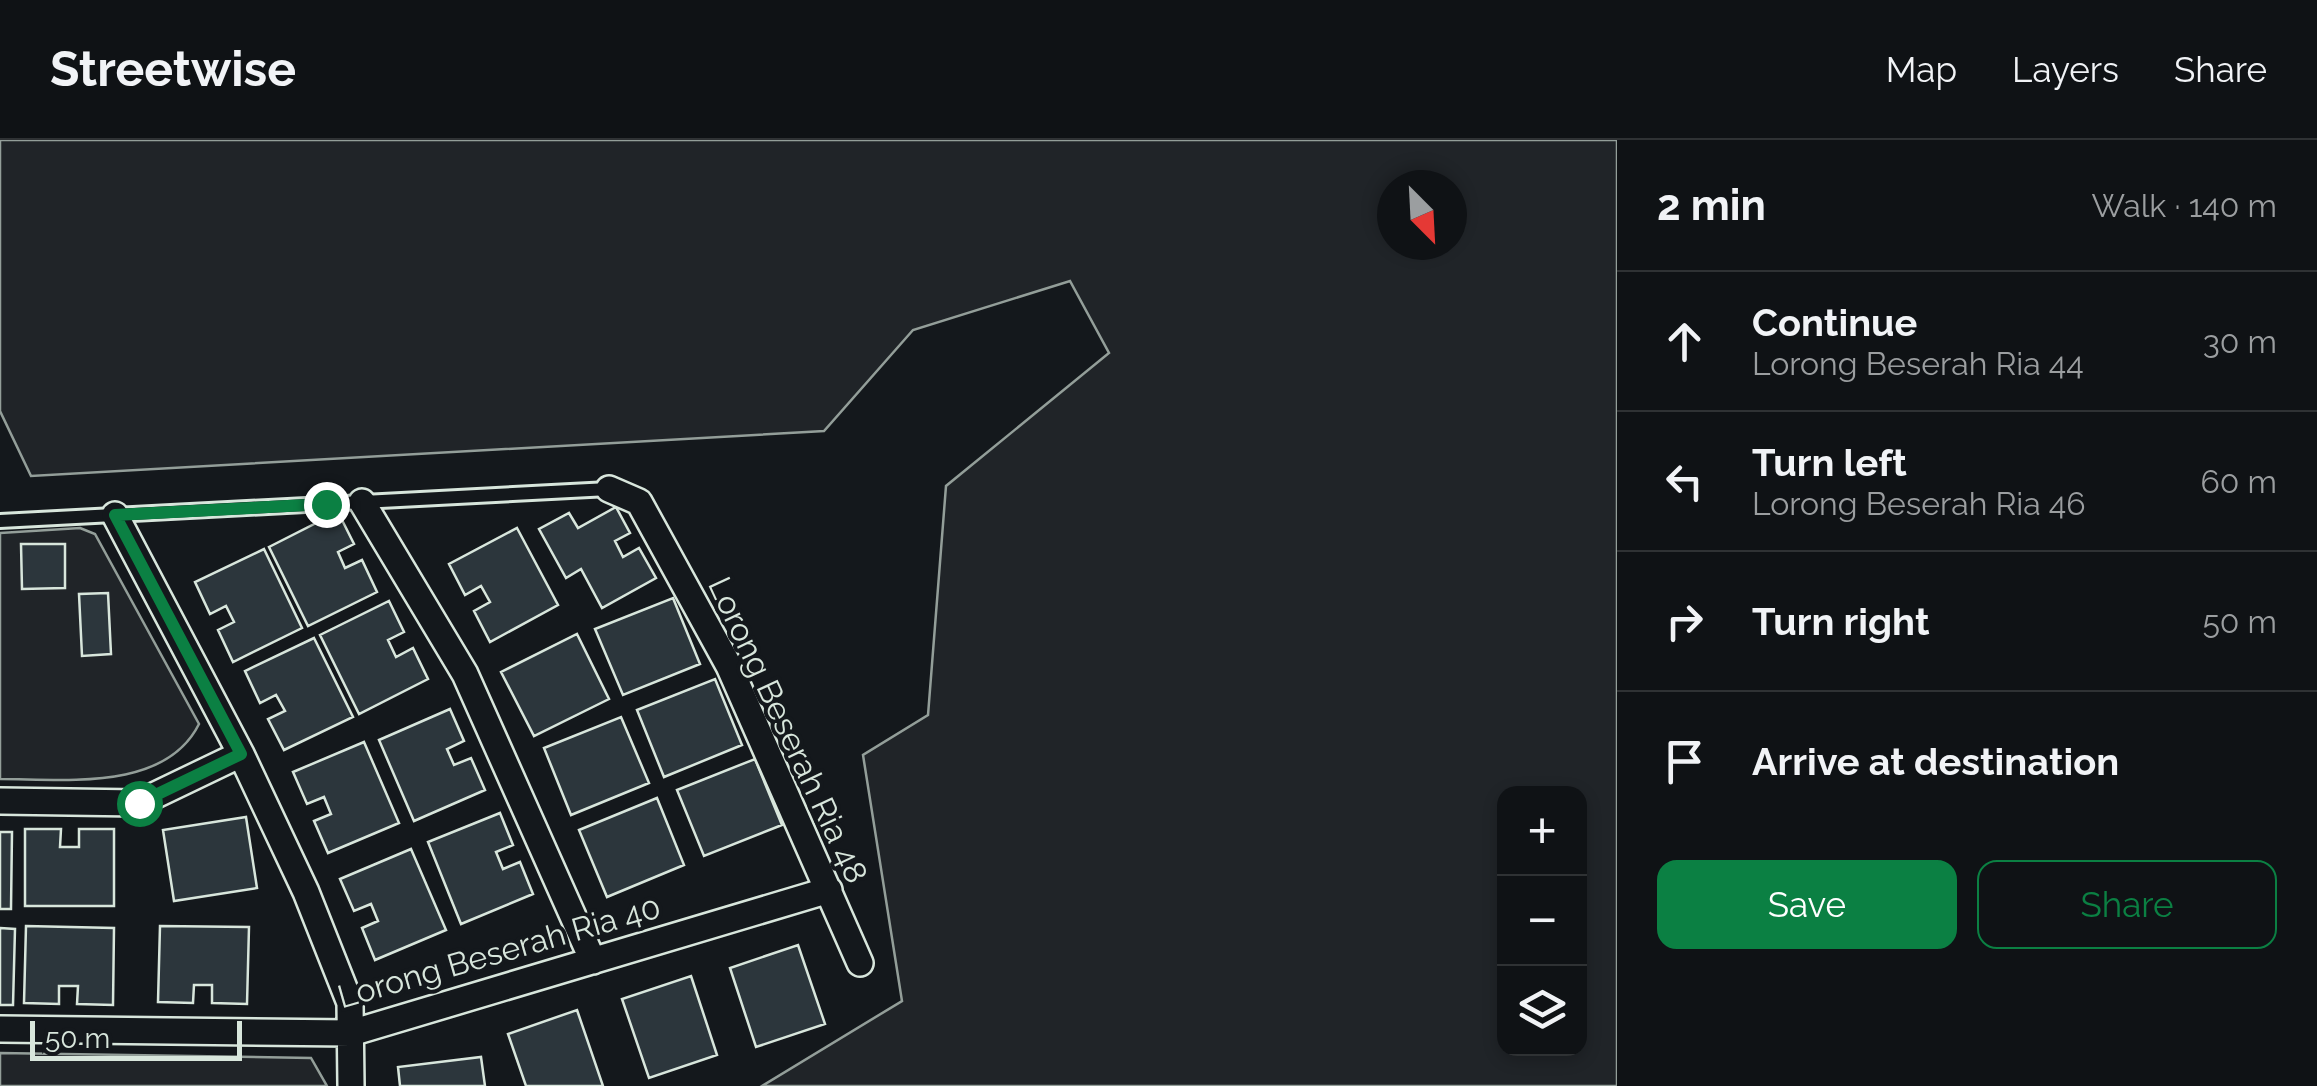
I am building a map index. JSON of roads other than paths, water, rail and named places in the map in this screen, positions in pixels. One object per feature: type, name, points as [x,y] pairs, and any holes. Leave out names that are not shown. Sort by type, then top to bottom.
[{"type":"street","name":"Lorong Beserah Ria 48","points":[[610,489],[638,502],[729,666],[860,963]]},
{"type":"street","points":[[362,502],[465,674],[594,961]]},
{"type":"street","points":[[115,515],[241,754],[306,892],[350,1003],[351,1086]]},
{"type":"street","points":[[0,801],[139,803],[241,754]]},
{"type":"street","name":"Lorong Beserah Ria 40","points":[[0,1029],[351,1033],[829,890]]},
{"type":"lane","points":[[0,520],[610,489]]}]
